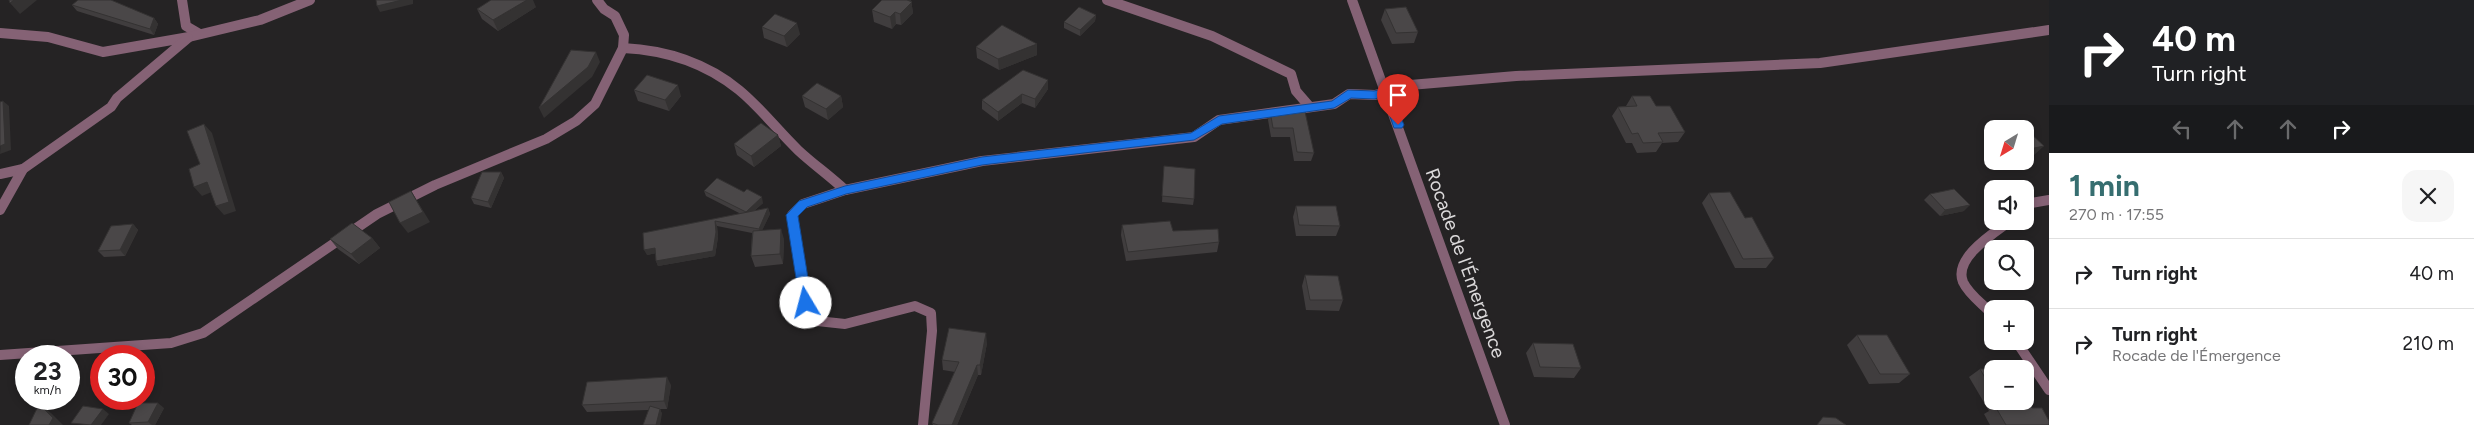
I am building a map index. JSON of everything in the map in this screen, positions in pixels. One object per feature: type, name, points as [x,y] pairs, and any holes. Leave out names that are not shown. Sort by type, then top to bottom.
[{"type":"street","points":[[182,0],[186,26],[198,34]]},
{"type":"street","points":[[0,33],[48,37],[103,52],[189,37],[260,20],[310,0]]},
{"type":"street","points":[[0,355],[171,343],[204,332],[228,318],[289,272],[377,214],[435,185],[546,139],[576,120],[595,104],[622,48],[624,35],[615,16],[604,9],[597,0]]},
{"type":"street","points":[[1106,0],[1212,36],[1291,74],[1296,92],[1309,106]]},
{"type":"street","name":"Rocade de l'Émergence","points":[[1352,0],[1505,425]]},
{"type":"street","points":[[923,425],[932,331],[931,313],[914,306],[845,324],[808,320],[792,215],[803,204],[845,190],[982,161],[1194,136],[1219,120],[1334,104],[1348,94],[1375,95],[1410,84],[1516,76],[1820,63],[2049,30]]},
{"type":"street","points":[[0,174],[23,169],[112,107],[118,98],[189,37]]},
{"type":"street","points":[[622,48],[640,48],[670,54],[716,74],[740,91],[801,153],[845,190]]},
{"type":"street","points":[[0,210],[23,169]]},
{"type":"street","points":[[2034,202],[2049,200]]},
{"type":"street","points":[[1984,305],[1962,282],[1960,268],[1966,258],[1999,230]]},
{"type":"street","points":[[2022,350],[2049,390]]},
{"type":"building","points":[[78,0],[111,0],[154,18],[150,29],[72,5]]},
{"type":"building","points":[[376,0],[402,0],[377,6]]},
{"type":"building","points":[[491,0],[527,0],[493,20],[477,9]]},
{"type":"building","points":[[882,0],[907,0],[912,2],[900,14],[895,12],[890,17],[872,10]]},
{"type":"building","points":[[1079,7],[1096,15],[1080,30],[1064,22]]},
{"type":"building","points":[[1406,7],[1418,32],[1396,33],[1385,9]]},
{"type":"building","points":[[775,14],[797,23],[784,36],[762,27]]},
{"type":"building","points":[[1002,25],[1037,44],[998,59],[976,47]]},
{"type":"building","points":[[571,50],[596,52],[588,67],[539,108]]},
{"type":"building","points":[[1023,70],[1048,80],[1035,99],[1022,94],[998,112],[982,100]]},
{"type":"building","points":[[647,75],[678,85],[665,100],[634,90]]},
{"type":"building","points":[[817,83],[841,96],[826,109],[802,96]]},
{"type":"building","points":[[1632,96],[1650,96],[1656,106],[1670,106],[1685,132],[1658,133],[1663,142],[1643,143],[1638,133],[1632,134],[1618,107],[1637,106]]},
{"type":"building","points":[[3,101],[5,144],[0,146],[0,102]]},
{"type":"building","points":[[1304,107],[1314,153],[1297,152],[1293,128],[1273,128],[1270,111],[1290,111],[1290,109]]},
{"type":"building","points":[[761,123],[778,135],[751,156],[734,144]]},
{"type":"building","points":[[204,124],[229,202],[216,206],[207,182],[194,187],[189,169],[200,164],[187,131]]},
{"type":"building","points":[[2034,137],[2044,146],[2034,148]]},
{"type":"building","points":[[1164,166],[1195,169],[1194,199],[1162,196]]},
{"type":"building","points":[[482,172],[501,172],[488,202],[471,198]]},
{"type":"building","points":[[717,178],[744,192],[747,189],[762,197],[746,212],[704,191]]},
{"type":"building","points":[[1954,189],[1970,205],[1945,210],[1930,194]]},
{"type":"building","points":[[411,191],[423,212],[400,223],[389,202]]},
{"type":"building","points":[[1730,192],[1745,218],[1752,217],[1774,258],[1743,259],[1709,193]]},
{"type":"building","points":[[1296,206],[1336,206],[1340,226],[1299,225]]},
{"type":"building","points":[[768,208],[759,229],[715,221],[716,232],[713,251],[656,261],[655,248],[644,250],[643,233]]},
{"type":"building","points":[[1170,221],[1173,231],[1218,229],[1219,242],[1128,252],[1122,225]]},
{"type":"building","points":[[352,223],[372,238],[351,254],[330,239]]},
{"type":"building","points":[[133,224],[120,250],[98,251],[111,226]]},
{"type":"building","points":[[781,229],[780,254],[751,256],[753,231]]},
{"type":"building","points":[[1305,275],[1338,276],[1343,300],[1310,300]]},
{"type":"building","points":[[949,328],[986,333],[980,365],[977,365],[952,425],[938,425],[932,423],[959,362],[942,360]]},
{"type":"building","points":[[1857,335],[1887,335],[1910,374],[1880,374]]},
{"type":"building","points":[[1533,343],[1573,344],[1581,368],[1540,367]]},
{"type":"building","points":[[667,377],[664,401],[582,405],[587,382]]},
{"type":"building","points":[[83,406],[90,407],[90,410],[102,410],[91,425],[71,423]]},
{"type":"building","points":[[650,406],[660,409],[656,425],[643,425]]},
{"type":"building","points":[[2034,408],[2042,408],[2049,421],[2049,425],[2006,425],[1997,410],[2034,410]]},
{"type":"building","points":[[36,410],[45,410],[53,418],[49,425],[29,425]]},
{"type":"building","points":[[135,410],[154,410],[148,422],[129,423]]},
{"type":"building","points":[[1823,417],[1836,418],[1846,425],[1817,425]]},
{"type":"route","points":[[806,303],[792,215],[803,204],[845,190],[982,161],[1194,136],[1219,120],[1334,104],[1348,94],[1375,95],[1386,91],[1398,125]]}]
